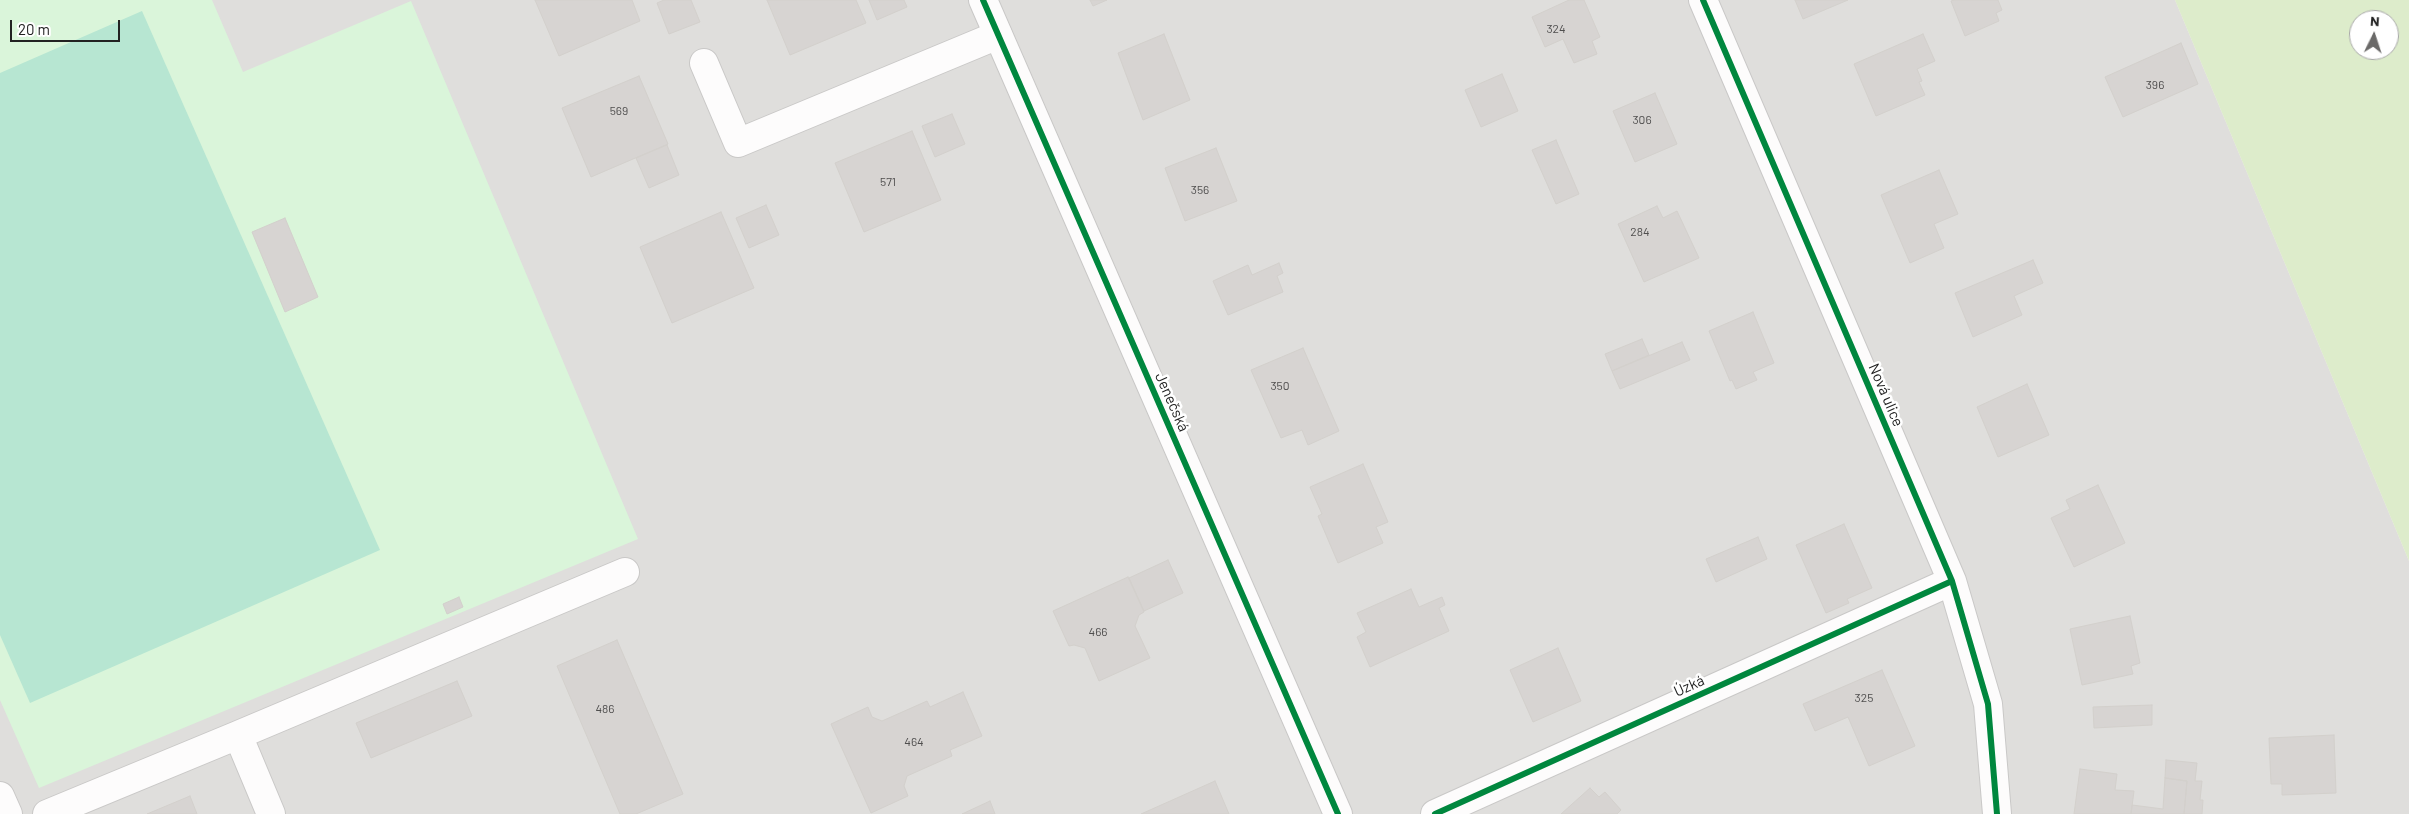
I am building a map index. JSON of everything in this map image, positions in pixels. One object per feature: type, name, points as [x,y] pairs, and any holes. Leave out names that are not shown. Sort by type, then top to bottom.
[{"type":"street","name":"Jenečská","points":[[983,0],[1338,814]]},
{"type":"street","name":"Nová ulice","points":[[1703,0],[1952,581],[1988,704],[1997,814]]},
{"type":"street","points":[[704,62],[738,142],[998,35]]},
{"type":"street","points":[[47,814],[625,572]]},
{"type":"street","name":"Úzká","points":[[1435,814],[1952,581]]},
{"type":"street","points":[[238,735],[271,814]]},
{"type":"street","points":[[0,796],[8,814]]},
{"type":"shaded area","points":[[0,0],[2175,0],[2409,561],[2409,814],[0,814]]},
{"type":"green space","points":[[0,0],[212,0],[243,72],[411,1],[638,539],[39,788],[0,700]]},
{"type":"green space","points":[[2175,0],[2409,0],[2409,561]]},
{"type":"green space","points":[[142,11],[380,550],[30,703],[0,635],[0,73]]},
{"type":"building","points":[[535,0],[632,0],[640,21],[559,56]]},
{"type":"building","points":[[664,0],[691,0],[700,22],[669,34],[657,3]]},
{"type":"building","points":[[767,0],[856,0],[866,23],[790,55]]},
{"type":"building","points":[[869,0],[904,0],[907,7],[877,20]]},
{"type":"building","points":[[1090,0],[1107,0],[1093,6]]},
{"type":"building","points":[[1569,0],[1584,0],[1600,37],[1592,41],[1597,54],[1574,63],[1563,39],[1545,47],[1532,17]]},
{"type":"building","points":[[1795,0],[1848,0],[1803,19]]},
{"type":"building","points":[[1998,0],[2002,10],[1996,13],[1999,21],[1965,36],[1951,1]]},
{"type":"building","points":[[1164,34],[1190,100],[1143,120],[1118,53]]},
{"type":"building","points":[[1923,34],[1935,61],[1917,69],[1922,81],[1919,82],[1925,95],[1876,116],[1854,64]]},
{"type":"building","points":[[2181,43],[2198,84],[2123,117],[2105,77]]},
{"type":"building","points":[[1502,74],[1518,111],[1481,127],[1465,90]]},
{"type":"building","points":[[639,76],[668,144],[591,177],[562,108]]},
{"type":"building","points":[[1655,93],[1677,144],[1635,162],[1613,111]]},
{"type":"building","points":[[952,114],[965,144],[935,157],[922,126]]},
{"type":"building","points":[[912,131],[941,200],[864,232],[835,163]]},
{"type":"building","points":[[1556,140],[1579,194],[1556,204],[1532,150]]},
{"type":"building","points":[[667,145],[679,175],[649,188],[636,158]]},
{"type":"building","points":[[1216,148],[1237,201],[1185,221],[1165,168]]},
{"type":"building","points":[[1939,170],[1958,214],[1934,224],[1944,248],[1910,263],[1881,195]]},
{"type":"building","points":[[766,205],[779,235],[749,248],[736,218]]},
{"type":"building","points":[[1657,206],[1663,218],[1677,211],[1699,258],[1644,282],[1618,224]]},
{"type":"building","points":[[721,212],[754,288],[672,323],[640,247]]},
{"type":"building","points":[[285,218],[318,297],[285,312],[252,232]]},
{"type":"building","points":[[2033,260],[2043,283],[2014,296],[2022,315],[1973,337],[1955,293]]},
{"type":"building","points":[[1279,263],[1283,273],[1277,276],[1283,292],[1228,315],[1213,281],[1248,265],[1252,275]]},
{"type":"building","points":[[1753,312],[1774,363],[1753,372],[1757,380],[1736,389],[1732,380],[1730,381],[1709,331]]},
{"type":"building","points":[[1642,339],[1649,355],[1612,371],[1605,354]]},
{"type":"building","points":[[1682,342],[1690,360],[1620,389],[1612,371]]},
{"type":"building","points":[[1303,348],[1339,431],[1308,445],[1302,430],[1281,438],[1251,370]]},
{"type":"building","points":[[2027,384],[2049,435],[1998,457],[1977,407]]},
{"type":"building","points":[[1363,464],[1388,522],[1376,527],[1383,543],[1338,563],[1318,516],[1322,514],[1310,487]]},
{"type":"building","points":[[2098,485],[2125,543],[2074,567],[2051,518],[2070,509],[2066,500]]},
{"type":"building","points":[[1844,524],[1872,588],[1847,599],[1849,603],[1826,613],[1796,545]]},
{"type":"building","points":[[1758,537],[1767,559],[1716,582],[1706,559]]},
{"type":"building","points":[[1168,560],[1183,593],[1144,611],[1129,578]]},
{"type":"building","points":[[1128,577],[1144,612],[1139,615],[1135,626],[1150,658],[1099,681],[1085,648],[1074,645],[1069,646],[1053,611]]},
{"type":"building","points":[[1411,589],[1419,607],[1442,597],[1445,605],[1439,608],[1449,631],[1370,667],[1357,637],[1366,632],[1357,613]]},
{"type":"building","points":[[459,597],[463,607],[447,614],[443,604]]},
{"type":"building","points":[[2130,616],[2140,663],[2131,666],[2133,674],[2082,685],[2070,629]]},
{"type":"building","points":[[617,640],[683,794],[636,814],[620,814],[557,666]]},
{"type":"building","points":[[1558,648],[1581,701],[1533,722],[1510,670]]},
{"type":"building","points":[[1882,670],[1915,746],[1869,766],[1848,717],[1815,731],[1803,704]]},
{"type":"building","points":[[457,681],[472,716],[371,758],[356,723]]},
{"type":"building","points":[[963,692],[982,736],[950,750],[952,756],[907,776],[904,786],[908,796],[871,813],[831,724],[868,707],[872,717],[882,721],[927,701],[930,707]]},
{"type":"building","points":[[2152,705],[2152,725],[2094,728],[2093,707]]},
{"type":"building","points":[[2334,735],[2336,793],[2282,795],[2282,784],[2271,784],[2269,738]]},
{"type":"building","points":[[2166,760],[2197,763],[2195,781],[2202,781],[2200,800],[2203,800],[2202,814],[2184,814],[2187,781],[2165,778]]},
{"type":"building","points":[[2080,769],[2117,774],[2115,790],[2134,791],[2131,814],[2074,814]]},
{"type":"building","points":[[2165,778],[2187,781],[2184,814],[2131,814],[2132,805],[2163,809]]},
{"type":"building","points":[[1215,781],[1229,814],[1141,814]]},
{"type":"building","points":[[1590,788],[1599,797],[1605,792],[1621,810],[1617,814],[1561,814]]},
{"type":"building","points":[[190,796],[197,814],[147,814]]},
{"type":"building","points":[[990,801],[995,814],[962,814]]},
{"type":"cycle path","points":[[983,0],[1338,814]]},
{"type":"cycle path","points":[[1703,0],[1952,581],[1988,704],[1997,814]]},
{"type":"cycle path","points":[[1435,814],[1952,581]]}]
